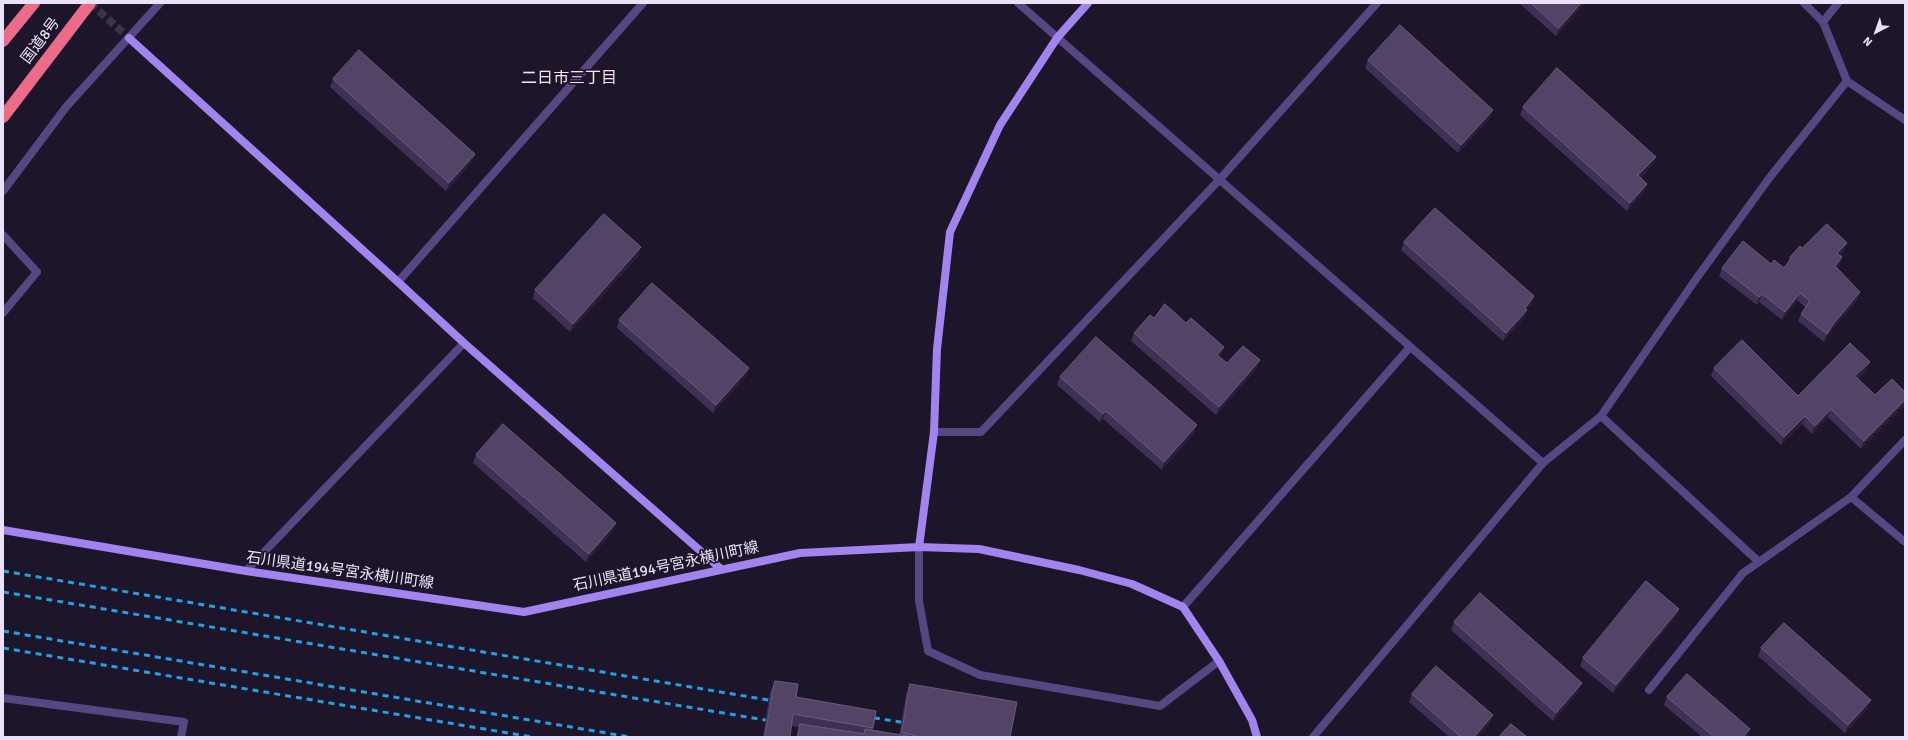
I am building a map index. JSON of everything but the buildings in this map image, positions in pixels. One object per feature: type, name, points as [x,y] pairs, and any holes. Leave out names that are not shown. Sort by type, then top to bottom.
[{"type":"highway","name":"国道8号","points":[[3,41],[34,3]]},
{"type":"highway","name":"国道8号","points":[[3,116],[90,3]]},
{"type":"street","points":[[3,191],[66,107],[160,3]]},
{"type":"street","points":[[398,282],[643,3]]},
{"type":"street","points":[[1018,3],[1056,38],[1543,464]]},
{"type":"street","points":[[1088,3],[1056,38],[1000,125],[950,232],[937,349],[934,432],[919,547],[919,602],[928,651],[980,675],[1160,706],[1219,661]]},
{"type":"street","points":[[934,432],[982,432],[1219,180],[1377,3]]},
{"type":"street","points":[[1804,3],[1823,22],[1847,81],[1905,120]]},
{"type":"street","points":[[1823,22],[1838,3]]},
{"type":"street","points":[[129,38],[464,343],[721,569]]},
{"type":"street","points":[[1313,737],[1543,464],[1601,416],[1696,279],[1765,184],[1847,81]]},
{"type":"street","points":[[3,235],[37,272],[3,313]]},
{"type":"street","points":[[246,571],[464,343]]},
{"type":"street","points":[[1257,737],[1252,720],[1219,661],[1183,607],[1410,347]]},
{"type":"street","points":[[1601,416],[1759,562]]},
{"type":"street","points":[[1649,690],[1744,573],[1851,497],[1905,440]]},
{"type":"street","points":[[1851,497],[1905,542]]},
{"type":"street","name":"石川県道194号宮永横川町線","points":[[3,530],[246,571],[524,612],[800,553],[919,547],[979,549],[1071,568],[1132,584],[1183,607]]},
{"type":"street","points":[[4,699],[184,722],[181,737]]},
{"type":"tunnel","points":[[90,3],[129,38]]},
{"type":"railway","points":[[3,571],[780,702]]},
{"type":"railway","points":[[3,592],[777,722]]},
{"type":"railway","points":[[3,631],[630,737]]},
{"type":"railway","points":[[3,648],[532,737]]},
{"type":"railway","points":[[863,716],[912,724]]},
{"type":"district","name":"二日市三丁目","points":[[569,79]]}]
